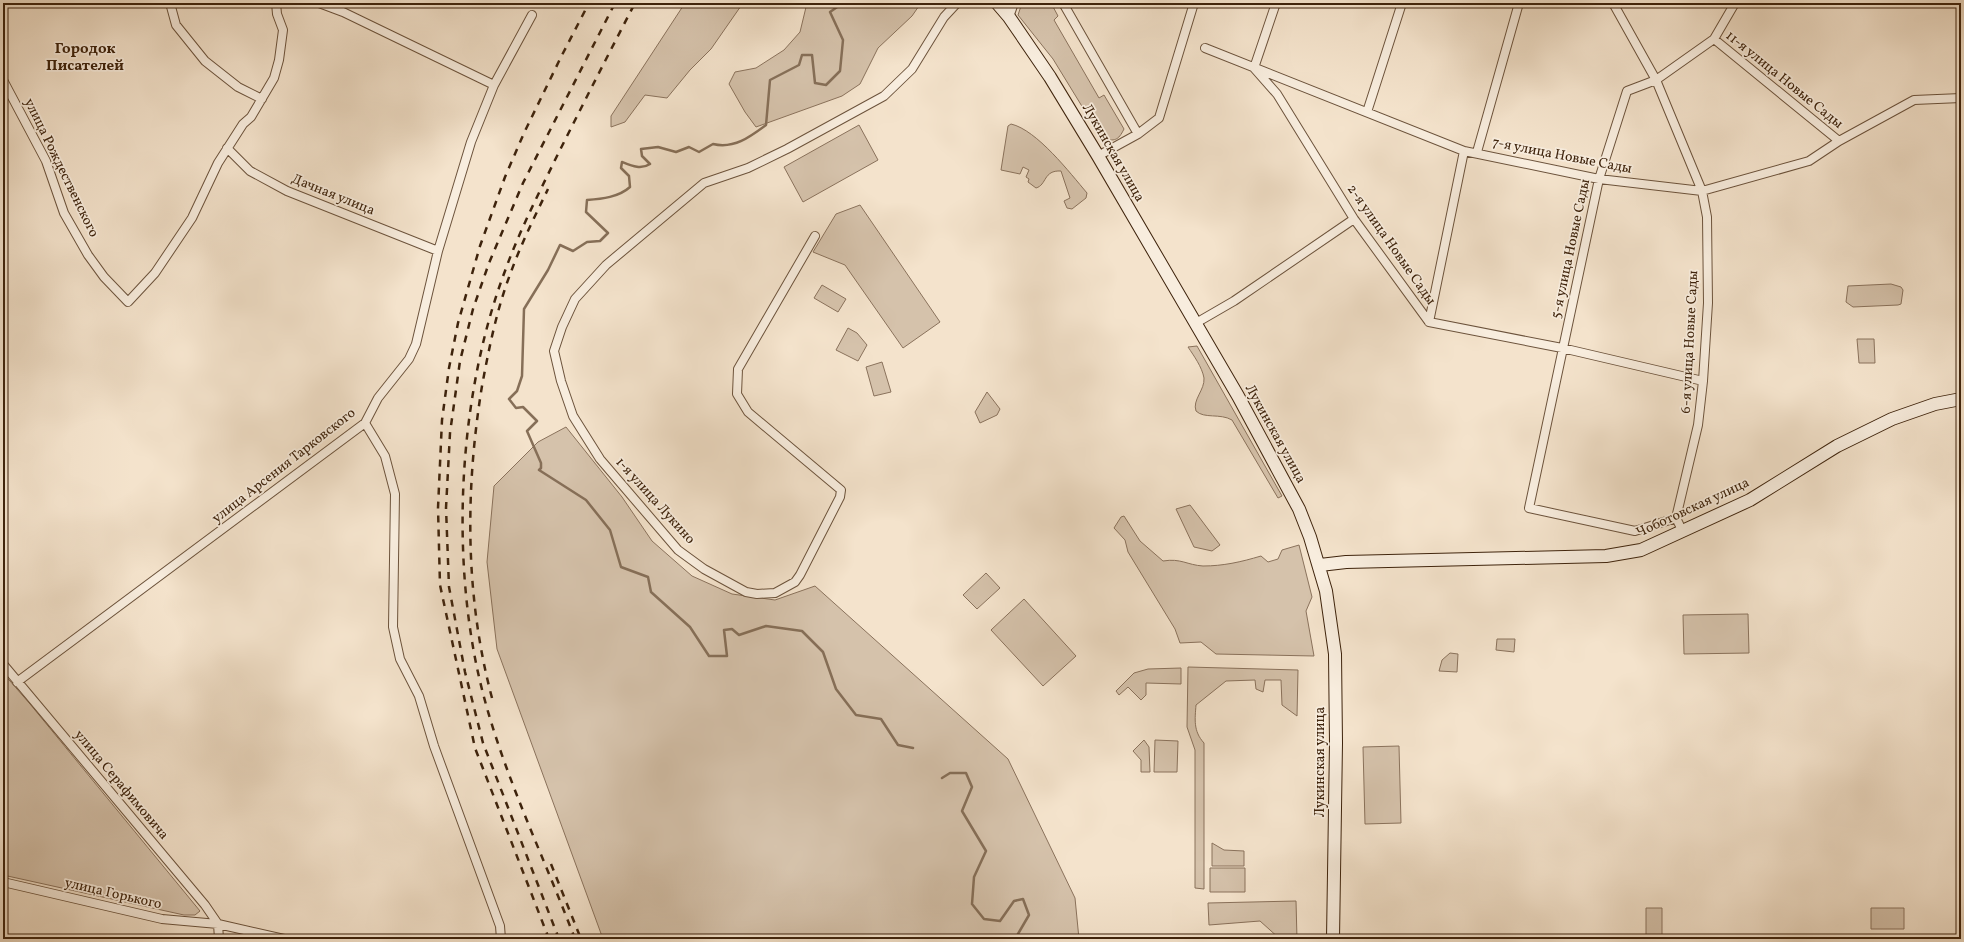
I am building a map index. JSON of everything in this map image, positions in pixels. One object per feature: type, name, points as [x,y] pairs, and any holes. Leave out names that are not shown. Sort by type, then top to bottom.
[{"type":"main road","name":"Лукинская улица","points":[[997,3],[1009,17],[1050,76],[1238,396],[1299,509],[1320,565],[1326,591],[1335,654],[1336,743],[1333,939]]},
{"type":"main road","name":"Чоботовская улица","points":[[1320,565],[1346,562],[1606,556],[1641,550],[1750,500],[1837,446],[1892,419],[1935,404],[1961,399]]},
{"type":"street","points":[[170,3],[176,25],[205,61],[238,87],[262,99]]},
{"type":"street","points":[[227,148],[243,124],[251,117],[274,78],[279,60],[283,30],[277,14],[276,3]]},
{"type":"street","points":[[318,3],[343,12],[494,85]]},
{"type":"street","name":"1-я улица Лукино","points":[[815,236],[738,368],[737,394],[748,412],[841,490],[840,497],[795,582],[775,593],[757,594],[746,592],[704,569],[678,550],[600,459],[573,416],[561,381],[554,352],[562,327],[575,299],[606,265],[704,183],[748,168],[787,150],[884,96],[912,69],[944,18],[957,3]]},
{"type":"street","points":[[1009,17],[1014,3]]},
{"type":"street","points":[[1063,3],[1138,134]]},
{"type":"street","points":[[1098,156],[1138,134],[1159,118],[1194,3]]},
{"type":"street","points":[[1254,68],[1276,3]]},
{"type":"street","points":[[1367,112],[1402,3]]},
{"type":"street","points":[[1477,152],[1519,3]]},
{"type":"street","name":"6-я улица Новые Сады","points":[[1613,3],[1656,80],[1702,191],[1707,217],[1708,303],[1703,381],[1698,425],[1676,518]]},
{"type":"street","name":"5-я улица Новые Сады","points":[[1676,518],[1635,532],[1529,508],[1599,179],[1627,90],[1656,80],[1714,39],[1735,3]]},
{"type":"street","name":"улица Арсения Тарковского","points":[[18,682],[365,423],[378,398],[409,359],[416,344],[438,251],[471,142],[494,85],[532,15]]},
{"type":"street","name":"11-я улица Новые Сады","points":[[1714,39],[1838,141]]},
{"type":"street","name":"7-я улица Новые Сады","points":[[1205,48],[1464,151],[1477,152],[1599,179],[1702,191],[1809,162],[1838,141],[1914,100],[1961,98]]},
{"type":"street","name":"2-я улица Новые Сады","points":[[1254,68],[1277,94],[1354,219],[1429,322],[1562,348],[1703,381]]},
{"type":"street","name":"улица Рождественского","points":[[3,80],[46,161],[64,213],[100,271],[128,302],[155,273],[192,218],[218,163],[227,148]]},
{"type":"street","name":"Дачная улица","points":[[227,148],[250,171],[287,191],[438,251]]},
{"type":"street","points":[[1429,322],[1464,151]]},
{"type":"street","points":[[1196,323],[1234,301],[1354,219]]},
{"type":"street","points":[[365,423],[385,456],[395,494],[393,626],[400,659],[419,696],[434,746],[500,926],[501,939]]},
{"type":"street","points":[[1676,518],[1682,532]]},
{"type":"street","name":"улица Серафимовича","points":[[3,664],[205,905],[218,924]]},
{"type":"street","name":"улица Горького","points":[[3,882],[162,919],[218,924],[284,939]]},
{"type":"street","points":[[218,924],[219,939]]},
{"type":"shaded area","points":[[685,3],[743,3],[711,49],[690,70],[667,98],[645,95],[625,122],[611,127],[611,116]]},
{"type":"shaded area","points":[[807,3],[921,3],[912,16],[878,48],[860,84],[842,96],[756,127],[745,112],[729,84],[735,72],[756,68],[784,50],[800,32]]},
{"type":"shaded area","points":[[1022,3],[1051,3],[1058,16],[1054,20],[1099,98],[1104,95],[1124,129],[1118,138],[1113,140],[1102,139],[1053,59],[1018,15]]},
{"type":"shaded area","points":[[1011,124],[1031,134],[1042,143],[1087,193],[1086,198],[1072,209],[1067,208],[1064,201],[1070,198],[1061,171],[1055,171],[1048,175],[1042,184],[1036,188],[1028,182],[1029,179],[1026,177],[1029,170],[1023,167],[1020,174],[1001,170],[1008,126]]},
{"type":"shaded area","points":[[859,125],[878,160],[803,202],[784,167]]},
{"type":"shaded area","points":[[860,205],[940,322],[903,348],[845,265],[813,252],[836,214]]},
{"type":"shaded area","points":[[1891,284],[1901,287],[1903,290],[1901,304],[1853,307],[1846,302],[1848,286]]},
{"type":"shaded area","points":[[822,285],[846,299],[838,312],[814,298]]},
{"type":"shaded area","points":[[848,328],[857,333],[867,345],[858,361],[836,350]]},
{"type":"shaded area","points":[[1857,339],[1874,339],[1875,363],[1859,363]]},
{"type":"shaded area","points":[[1197,346],[1282,496],[1278,498],[1232,420],[1222,417],[1203,415],[1196,411],[1195,407],[1203,387],[1204,378],[1200,366],[1188,347]]},
{"type":"shaded area","points":[[882,362],[891,392],[874,396],[866,367]]},
{"type":"shaded area","points":[[987,392],[1000,409],[997,415],[980,423],[975,412]]},
{"type":"shaded area","points":[[566,427],[622,497],[652,541],[692,576],[732,594],[775,600],[815,586],[1008,759],[1075,898],[1079,939],[603,939],[497,649],[487,562],[494,486],[538,442]]},
{"type":"shaded area","points":[[1190,505],[1220,545],[1212,551],[1194,547],[1176,509]]},
{"type":"shaded area","points":[[1124,516],[1140,541],[1163,561],[1175,560],[1197,565],[1210,566],[1232,563],[1261,556],[1268,562],[1278,559],[1282,550],[1299,545],[1312,597],[1306,611],[1314,656],[1216,654],[1201,642],[1180,643],[1175,629],[1128,552],[1125,540],[1114,528],[1121,517]]},
{"type":"shaded area","points":[[986,573],[1000,588],[977,609],[963,595]]},
{"type":"shaded area","points":[[1024,599],[1076,656],[1043,686],[991,630]]},
{"type":"shaded area","points":[[1748,614],[1749,653],[1684,654],[1683,615]]},
{"type":"shaded area","points":[[1497,639],[1515,639],[1514,652],[1496,650]]},
{"type":"shaded area","points":[[1450,653],[1458,654],[1457,672],[1439,671],[1442,660]]},
{"type":"shaded area","points":[[1188,667],[1298,670],[1297,716],[1282,705],[1281,680],[1265,680],[1263,692],[1256,689],[1255,680],[1226,681],[1196,705],[1196,729],[1204,743],[1204,889],[1195,888],[1195,750],[1187,727]]},
{"type":"shaded area","points":[[1181,668],[1181,684],[1146,683],[1146,695],[1141,700],[1128,687],[1119,695],[1116,691],[1134,673],[1148,669]]},
{"type":"shaded area","points":[[3,673],[200,911],[195,915],[184,915],[3,875]]},
{"type":"shaded area","points":[[1144,740],[1149,747],[1150,772],[1141,772],[1141,760],[1133,751]]},
{"type":"shaded area","points":[[1155,740],[1178,741],[1177,772],[1154,772]]},
{"type":"shaded area","points":[[1399,746],[1401,823],[1365,824],[1363,747]]},
{"type":"shaded area","points":[[1212,843],[1224,850],[1244,851],[1244,866],[1212,866]]},
{"type":"shaded area","points":[[1210,868],[1245,868],[1245,892],[1210,892]]},
{"type":"shaded area","points":[[1296,901],[1297,939],[1280,939],[1260,921],[1209,925],[1208,903]]},
{"type":"shaded area","points":[[1646,908],[1662,908],[1662,939],[1646,939]]},
{"type":"shaded area","points":[[1871,908],[1904,908],[1904,929],[1871,929]]},
{"type":"waterway","points":[[843,3],[830,12],[843,40],[840,71],[826,85],[815,83],[812,55],[802,55],[799,65],[770,80],[766,125],[754,134],[741,141],[728,145],[713,144],[699,152],[689,147],[676,152],[658,147],[641,149],[642,156],[650,164],[640,167],[622,162],[621,168],[629,176],[630,187],[616,195],[587,200],[586,212],[608,233],[600,241],[587,242],[573,251],[560,245],[548,270],[524,309],[522,376],[517,391],[509,399],[516,408],[523,407],[537,421],[527,431],[541,463],[541,468],[539,470],[586,500],[610,530],[621,567],[648,577],[651,592],[690,627],[709,656],[727,656],[724,630],[732,629],[739,635],[766,626],[802,631],[823,652],[836,689],[856,715],[881,719],[898,745],[913,748]]},
{"type":"waterway","points":[[942,778],[950,773],[966,773],[972,787],[962,811],[986,851],[974,877],[972,904],[984,919],[1000,921],[1014,901],[1023,899],[1029,915],[1015,939]]},
{"type":"railway","points":[[549,939],[475,748],[440,585],[438,508],[442,420],[449,368],[458,323],[480,246],[505,177],[524,133],[589,3]]},
{"type":"railway","points":[[559,939],[483,743],[465,672],[449,587],[446,508],[450,433],[460,361],[473,309],[489,263],[523,183],[615,3]]},
{"type":"railway","points":[[575,939],[508,771],[496,737],[477,668],[469,620],[464,570],[464,468],[478,366],[490,317],[510,256],[542,186],[635,3]]},
{"type":"railway","points":[[492,698],[483,660],[472,582],[470,543],[476,425],[482,386],[494,328],[506,286],[528,230],[548,189]]},
{"type":"railway","points":[[551,864],[581,939]]},
{"type":"district","name":"Городок Писателей","points":[[85,58]]}]
